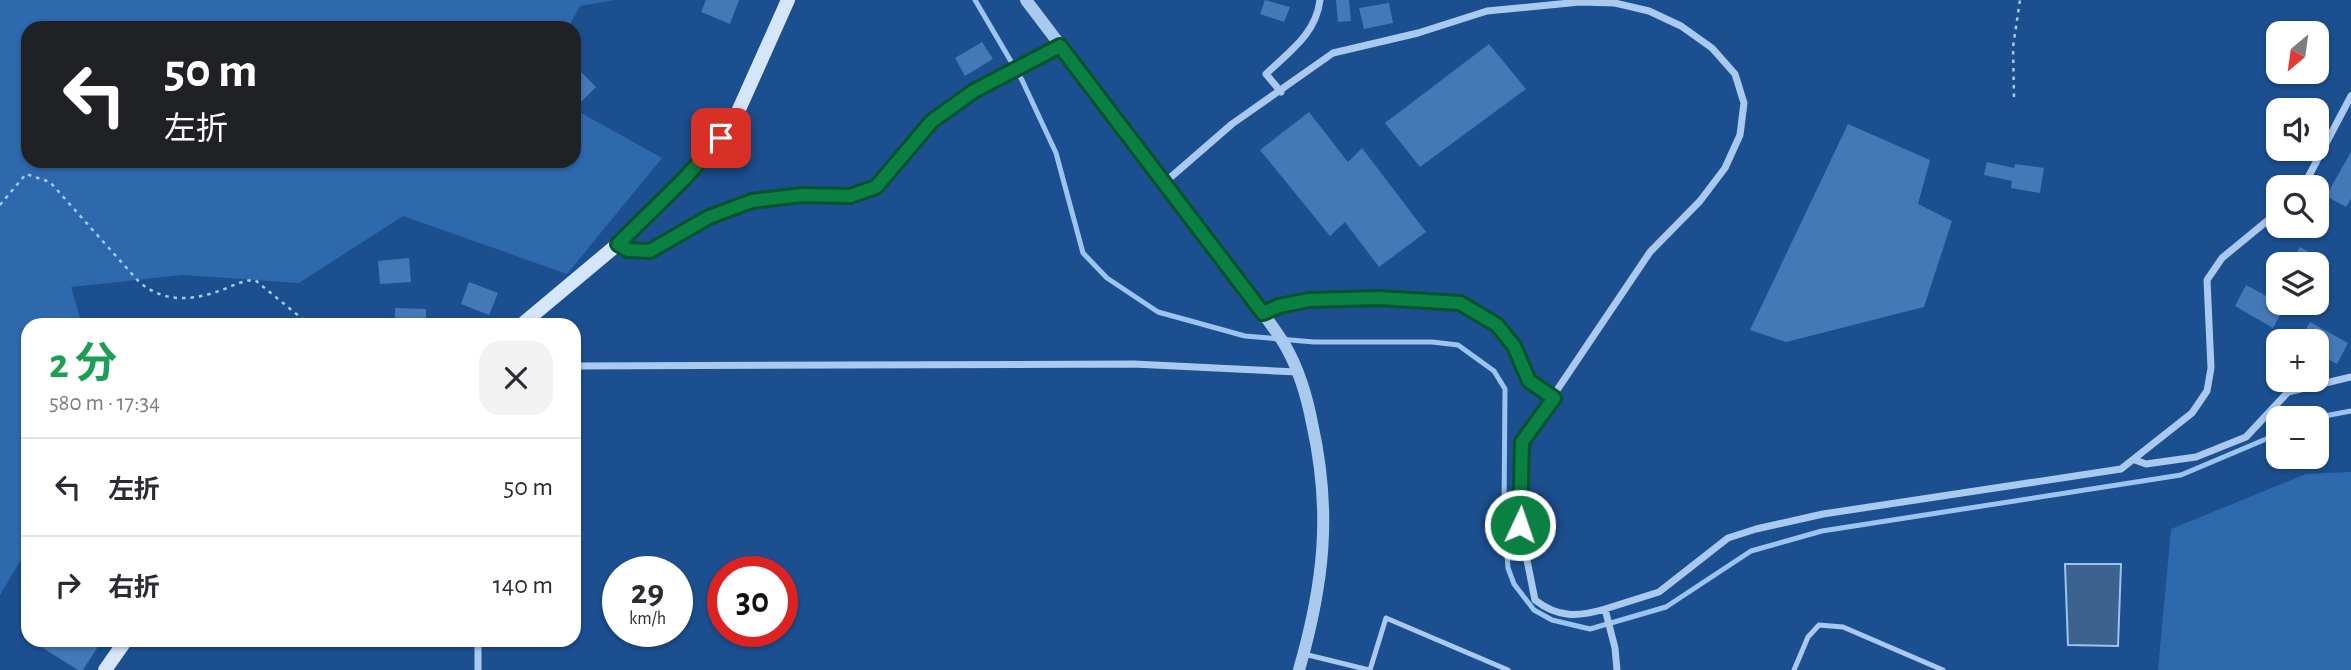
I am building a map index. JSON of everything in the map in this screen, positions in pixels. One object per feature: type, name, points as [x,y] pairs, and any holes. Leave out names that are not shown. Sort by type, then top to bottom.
[{"type":"main road","points":[[530,318],[618,244],[683,180],[732,125],[788,0]]},
{"type":"main road","points":[[105,670],[121,647]]},
{"type":"street","points":[[1026,0],[1263,313],[1287,348],[1297,372],[1306,395],[1324,488],[1321,579],[1299,670]]},
{"type":"street","points":[[1282,92],[1266,74],[1309,33],[1319,16],[1320,0]]},
{"type":"street","points":[[1163,183],[1232,124],[1282,92],[1333,53],[1418,33],[1487,10],[1580,2],[1615,3],[1638,8],[1681,26],[1712,48],[1735,74],[1744,103],[1740,135],[1725,168],[1700,201],[1650,253],[1522,442],[1520,525],[1524,558],[1535,600],[1550,611],[1566,616],[1585,615],[1659,592],[1728,538],[1756,529],[1823,514],[2121,469],[2135,460],[2150,443],[2192,413],[2207,391],[2211,369],[2207,280],[2222,258],[2266,222]]},
{"type":"street","points":[[618,244],[628,250],[650,251],[709,217],[752,201],[802,195],[850,196],[876,187],[932,121],[984,85],[1060,46]]},
{"type":"street","points":[[2309,175],[2351,96]]},
{"type":"street","points":[[1263,313],[1279,306],[1309,300],[1379,298],[1460,303],[1497,325],[1514,346],[1529,381],[1554,398]]},
{"type":"street","points":[[581,366],[1134,364],[1297,372]]},
{"type":"street","points":[[2135,460],[2146,464],[2196,457],[2246,437],[2288,392],[2351,377]]},
{"type":"street","points":[[1605,609],[1615,648],[1617,670]]},
{"type":"street","points":[[478,647],[478,670]]},
{"type":"lane","points":[[1304,654],[1370,670],[1386,618],[1508,670]]},
{"type":"lane","points":[[1794,670],[1808,637],[1819,625],[1843,627],[1943,670]]},
{"type":"path","points":[[2014,97],[2013,47],[2020,0]]},
{"type":"path","points":[[0,205],[26,174],[38,176],[50,182],[141,284],[153,293],[175,300],[213,293],[245,280],[255,280],[301,318]]},
{"type":"shaded area","points":[[0,0],[615,0],[580,6],[572,21],[21,21],[21,168],[581,168],[581,113],[662,158],[567,274],[403,216],[299,283],[183,275],[71,287],[80,318],[21,318],[21,560],[0,595]]},
{"type":"shaded area","points":[[2351,472],[2351,670],[2158,670],[2171,529],[2306,474]]},
{"type":"shaded area","points":[[2065,564],[2121,564],[2118,646],[2068,645]]},
{"type":"building","points":[[706,0],[739,0],[730,24],[701,12]]},
{"type":"building","points":[[1265,0],[1290,7],[1284,22],[1260,14]]},
{"type":"building","points":[[1336,0],[1349,0],[1351,21],[1338,22]]},
{"type":"building","points":[[1389,3],[1393,23],[1364,29],[1359,8]]},
{"type":"building","points":[[982,42],[993,59],[965,76],[955,58]]},
{"type":"building","points":[[1489,44],[1526,89],[1420,167],[1385,123]]},
{"type":"building","points":[[581,72],[596,87],[581,102]]},
{"type":"building","points":[[1309,112],[1348,162],[1362,148],[1426,232],[1379,267],[1345,222],[1330,236],[1260,150]]},
{"type":"building","points":[[1848,124],[1930,160],[1918,204],[1952,221],[1924,307],[1786,342],[1750,330]]},
{"type":"building","points":[[2351,152],[2351,199],[2346,207],[2329,198],[2329,191]]},
{"type":"building","points":[[1987,162],[2014,168],[2015,164],[2044,168],[2040,193],[2011,188],[2012,181],[1984,175]]},
{"type":"building","points":[[409,258],[411,282],[380,284],[378,261]]},
{"type":"building","points":[[469,282],[498,293],[489,315],[461,304]]},
{"type":"building","points":[[2246,285],[2266,296],[2266,315],[2280,315],[2273,328],[2235,306]]},
{"type":"building","points":[[395,308],[426,309],[426,318],[395,318]]},
{"type":"building","points":[[2310,322],[2323,329],[2306,329]]},
{"type":"building","points":[[2329,332],[2348,343],[2337,364],[2329,360]]},
{"type":"building","points":[[41,647],[98,647],[83,670],[78,670]]},
{"type":"waterway","points":[[975,0],[1022,80],[1056,153],[1083,253],[1107,278],[1158,312],[1245,336],[1314,342],[1432,342],[1458,345],[1494,371],[1505,389],[1504,512],[1508,568],[1514,584],[1534,610],[1552,620],[1590,629],[1666,607],[1751,551],[1822,531],[2181,475],[2266,439]]},
{"type":"waterway","points":[[2329,415],[2351,411]]},
{"type":"route","points":[[721,138],[618,244],[628,250],[650,251],[709,217],[752,201],[802,195],[850,196],[876,187],[932,121],[974,91],[1023,62],[1060,46],[1263,313],[1279,306],[1309,300],[1379,298],[1460,303],[1497,325],[1514,346],[1529,381],[1554,398],[1522,442],[1520,525]]}]
